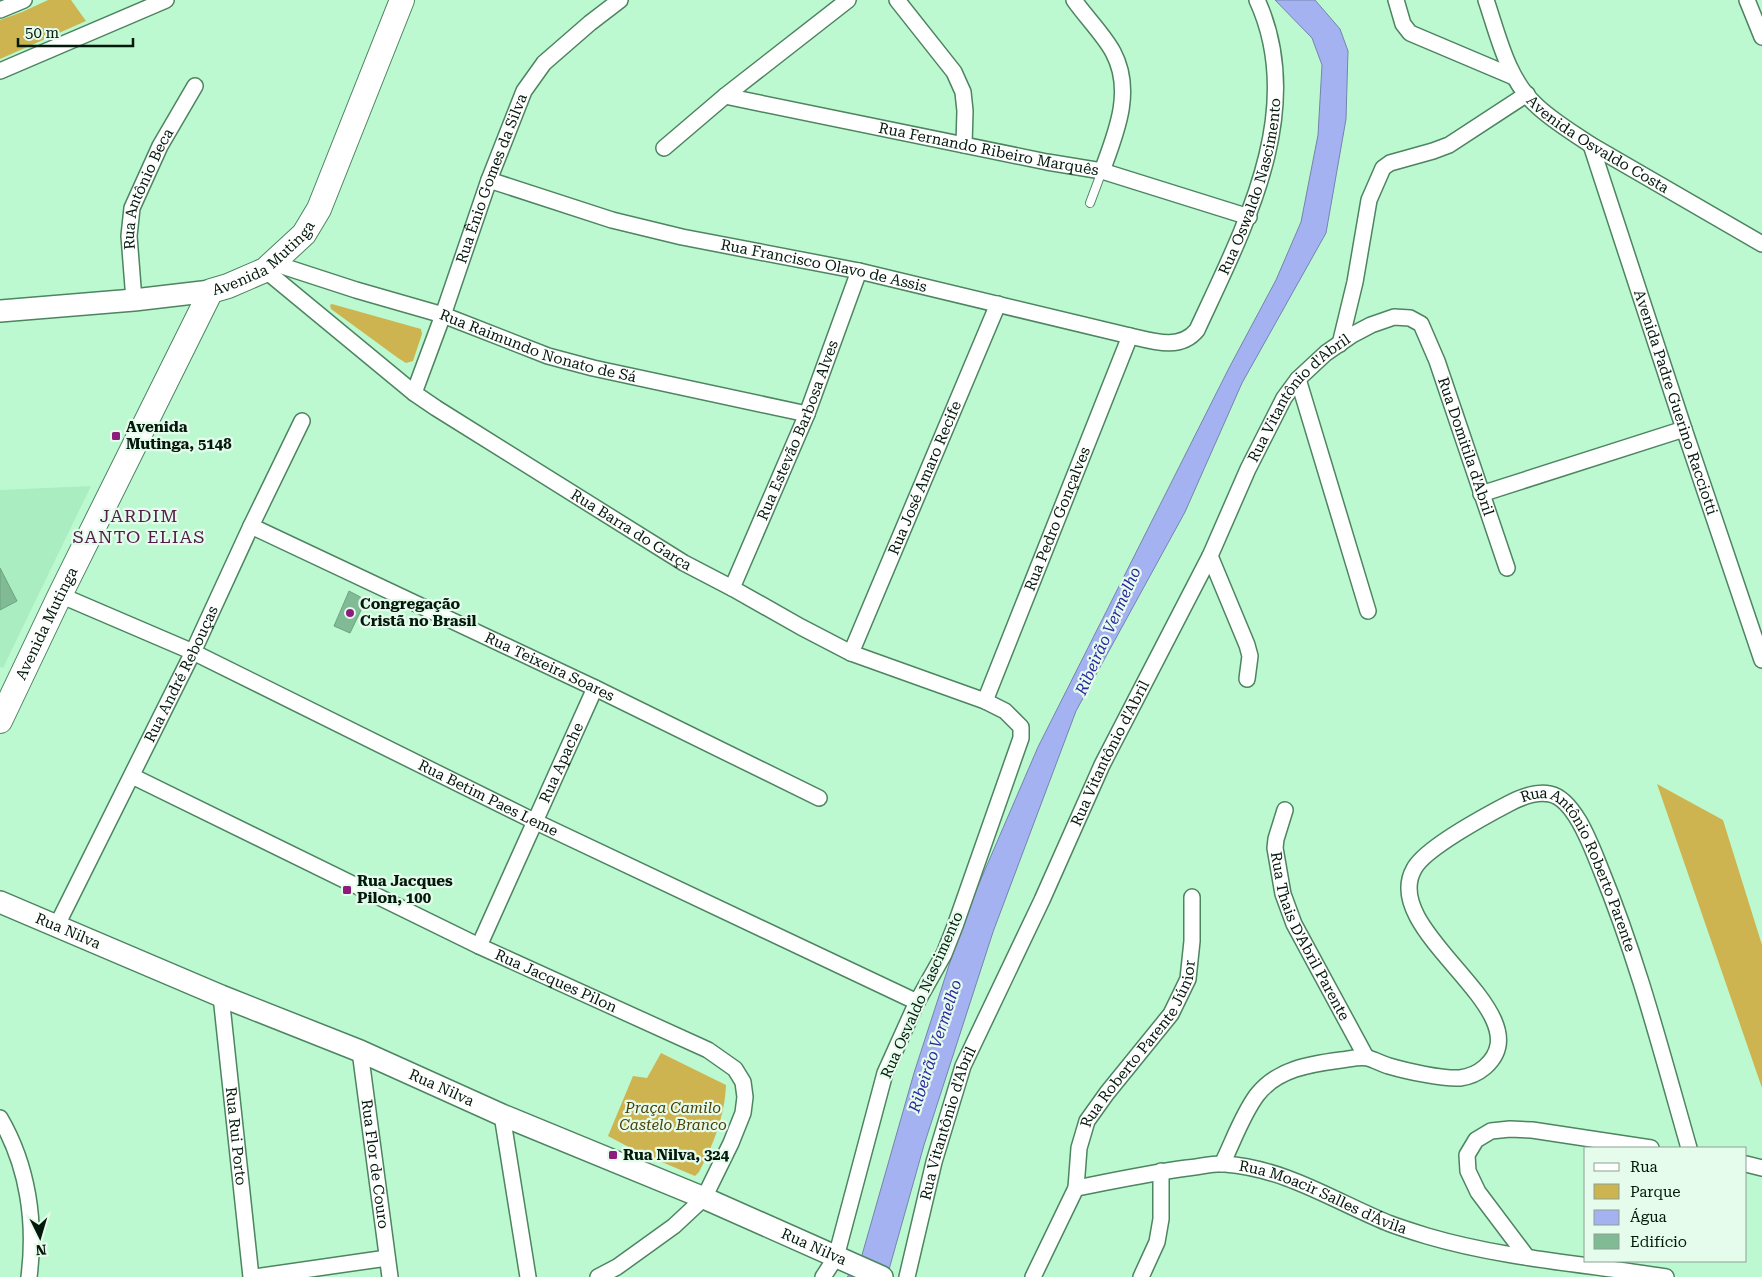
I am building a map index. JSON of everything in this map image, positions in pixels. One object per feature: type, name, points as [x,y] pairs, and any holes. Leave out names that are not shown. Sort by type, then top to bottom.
[{"type":"main road","name":"Avenida Mutinga","points":[[0,721],[60,594],[211,291],[228,286],[269,266],[304,234],[319,209],[402,0]]},
{"type":"street","points":[[0,10],[24,0]]},
{"type":"street","points":[[0,71],[166,0]]},
{"type":"street","name":"Rua Ênio Gomes da Silva","points":[[414,392],[443,315],[489,180],[524,92],[535,73],[559,49],[620,0]]},
{"type":"street","points":[[664,148],[725,96],[848,0]]},
{"type":"street","points":[[897,0],[954,72],[963,92],[965,110],[964,145]]},
{"type":"street","points":[[1074,0],[1113,52],[1119,66],[1122,83],[1123,108],[1102,171]]},
{"type":"street","name":"Rua Oswaldo Nascimento","points":[[1163,343],[1184,340],[1193,335],[1197,330],[1248,217],[1269,141],[1275,97],[1274,58],[1262,11],[1257,0]]},
{"type":"street","points":[[1396,0],[1403,24],[1410,33],[1514,77]]},
{"type":"street","name":"Avenida Osvaldo Costa","points":[[1486,0],[1514,77],[1534,103],[1549,116],[1591,145],[1762,244]]},
{"type":"street","points":[[1747,0],[1762,37]]},
{"type":"street","name":"Rua Antônio Beca","points":[[134,300],[129,236],[132,208],[160,146],[195,86]]},
{"type":"street","points":[[1340,344],[1355,282],[1369,200],[1383,168],[1390,163],[1449,145],[1527,94]]},
{"type":"street","name":"Rua Fernando Ribeiro Marquês","points":[[725,96],[1102,171],[1248,217]]},
{"type":"street","name":"Avenida Padre Guerino Racciotti","points":[[1591,145],[1762,660]]},
{"type":"street","name":"Rua Francisco Olavo de Assis","points":[[489,180],[612,220],[682,237],[859,271],[1163,343]]},
{"type":"street","name":"Rua Raimundo Nonato de Sá","points":[[269,266],[443,315],[548,356],[593,368],[807,414]]},
{"type":"street","name":"Rua Barra do Garça","points":[[269,266],[414,392],[436,408],[684,563],[801,627],[851,652],[985,701],[1004,711],[1021,727],[1021,738]]},
{"type":"street","name":"Rua Estevão Barbosa Alves","points":[[732,588],[807,414],[859,271]]},
{"type":"street","points":[[0,311],[134,300],[211,291]]},
{"type":"street","name":"Rua José Amaro Recife","points":[[851,652],[998,304]]},
{"type":"street","name":"Rua Vitantônio d'Abril","points":[[907,1277],[934,1162],[948,1112],[964,1066],[1042,900],[1102,765],[1210,556],[1248,469],[1284,398],[1298,379],[1326,353],[1371,325],[1394,317],[1410,318],[1421,324]]},
{"type":"street","name":"Rua Domitila d'Abril","points":[[1421,324],[1434,352],[1507,568]]},
{"type":"street","name":"Rua Pedro Gonçalves","points":[[985,701],[1130,336]]},
{"type":"street","points":[[1298,379],[1368,611]]},
{"type":"street","name":"Rua André Rebouças","points":[[57,925],[193,652],[302,421]]},
{"type":"street","points":[[1481,494],[1684,429]]},
{"type":"street","name":"Rua Teixeira Soares","points":[[251,526],[595,688],[819,798]]},
{"type":"street","points":[[1210,556],[1247,645],[1250,656],[1247,679]]},
{"type":"street","name":"Rua Betim Paes Leme","points":[[60,594],[193,652],[534,821],[917,1002]]},
{"type":"street","name":"Rua Apache","points":[[479,946],[595,688]]},
{"type":"street","name":"Rua Osvaldo Nascimento","points":[[842,1259],[885,1073],[917,1002],[944,954],[956,926],[1021,738]]},
{"type":"street","name":"Rua Jacques Pilon","points":[[132,776],[479,946],[708,1050],[735,1069],[743,1082],[745,1097],[742,1114],[731,1143],[704,1198],[674,1226],[617,1267],[598,1277]]},
{"type":"street","name":"Rua Antônio Roberto Parente","points":[[1222,1164],[1257,1095],[1272,1080],[1289,1071],[1317,1063],[1366,1057],[1389,1066],[1460,1078],[1472,1075],[1484,1067],[1494,1056],[1499,1041],[1498,1027],[1466,980],[1416,916],[1409,896],[1409,877],[1422,858],[1475,822],[1511,802],[1528,795],[1540,793],[1553,794],[1561,799],[1569,807],[1585,832],[1624,928],[1689,1147]]},
{"type":"street","name":"Rua Thais D'Abril Parente","points":[[1285,810],[1275,848],[1283,894],[1294,924],[1366,1057]]},
{"type":"street","name":"Rua Roberto Parente Júnior","points":[[1076,1188],[1079,1148],[1088,1122],[1107,1093],[1171,1014],[1188,979],[1192,941],[1192,897]]},
{"type":"street","name":"Rua Nilva","points":[[0,902],[221,996],[360,1051],[502,1115],[704,1198],[882,1277]]},
{"type":"street","name":"Rua Rui Porto","points":[[221,996],[253,1277]]},
{"type":"street","name":"Rua Flor de Couro","points":[[360,1051],[390,1277]]},
{"type":"street","points":[[502,1115],[528,1277]]},
{"type":"street","points":[[0,1118],[8,1131],[22,1168],[31,1209],[29,1277]]},
{"type":"street","points":[[1527,1257],[1478,1192],[1468,1171],[1468,1155],[1476,1140],[1491,1131],[1510,1129],[1532,1130],[1644,1147]]},
{"type":"street","name":"Rua Moacir Salles d'Ávila","points":[[1076,1188],[1161,1171],[1222,1164],[1253,1167],[1301,1182],[1389,1223],[1428,1236],[1466,1246],[1527,1257],[1666,1277]]},
{"type":"street","points":[[1747,1164],[1762,1168]]},
{"type":"street","points":[[1141,1277],[1157,1242],[1161,1219],[1161,1171]]},
{"type":"street","points":[[1033,1277],[1076,1188]]},
{"type":"street","points":[[253,1277],[387,1258]]},
{"type":"street","points":[[822,1277],[842,1259]]},
{"type":"lane","points":[[1090,203],[1102,171]]},
{"type":"shaded area","points":[[91,486],[3,668],[0,667],[0,490]]},
{"type":"green space","points":[[48,0],[71,0],[86,21],[0,59],[0,20]]},
{"type":"green space","points":[[330,305],[421,329],[422,334],[413,361],[406,363],[398,358],[331,309]]},
{"type":"green space","points":[[1657,784],[1723,820],[1762,945],[1762,1088]]},
{"type":"green space","name":"Praça Camilo Castelo Branco","points":[[661,1053],[726,1085],[723,1108],[717,1130],[704,1162],[695,1176],[638,1152],[608,1136],[633,1076],[647,1078]]},
{"type":"water","name":"Ribeirão Vermelho","points":[[1275,0],[1315,0],[1340,29],[1348,51],[1346,119],[1326,233],[1242,383],[1185,512],[1076,711],[993,932],[924,1145],[888,1273],[884,1277],[847,1277],[860,1262],[914,1073],[965,916],[1038,747],[1229,368],[1276,280],[1301,222],[1318,135],[1322,65],[1312,38]]},
{"type":"building","points":[[0,568],[17,601],[0,610]]},
{"type":"building","name":"Congregação Cristã no Brasil","points":[[349,591],[366,600],[350,633],[334,626]]},
{"type":"place","name":"Avenida Mutinga, 5148","points":[[116,436]]},
{"type":"place","name":"Congregação Cristã no Brasil","points":[[350,613]]},
{"type":"place","name":"Rua Jacques Pilon, 100","points":[[347,890]]},
{"type":"place","name":"Rua Nilva, 324","points":[[613,1155]]},
{"type":"district","name":"JARDIM SANTO ELIAS","points":[[139,525]]}]
